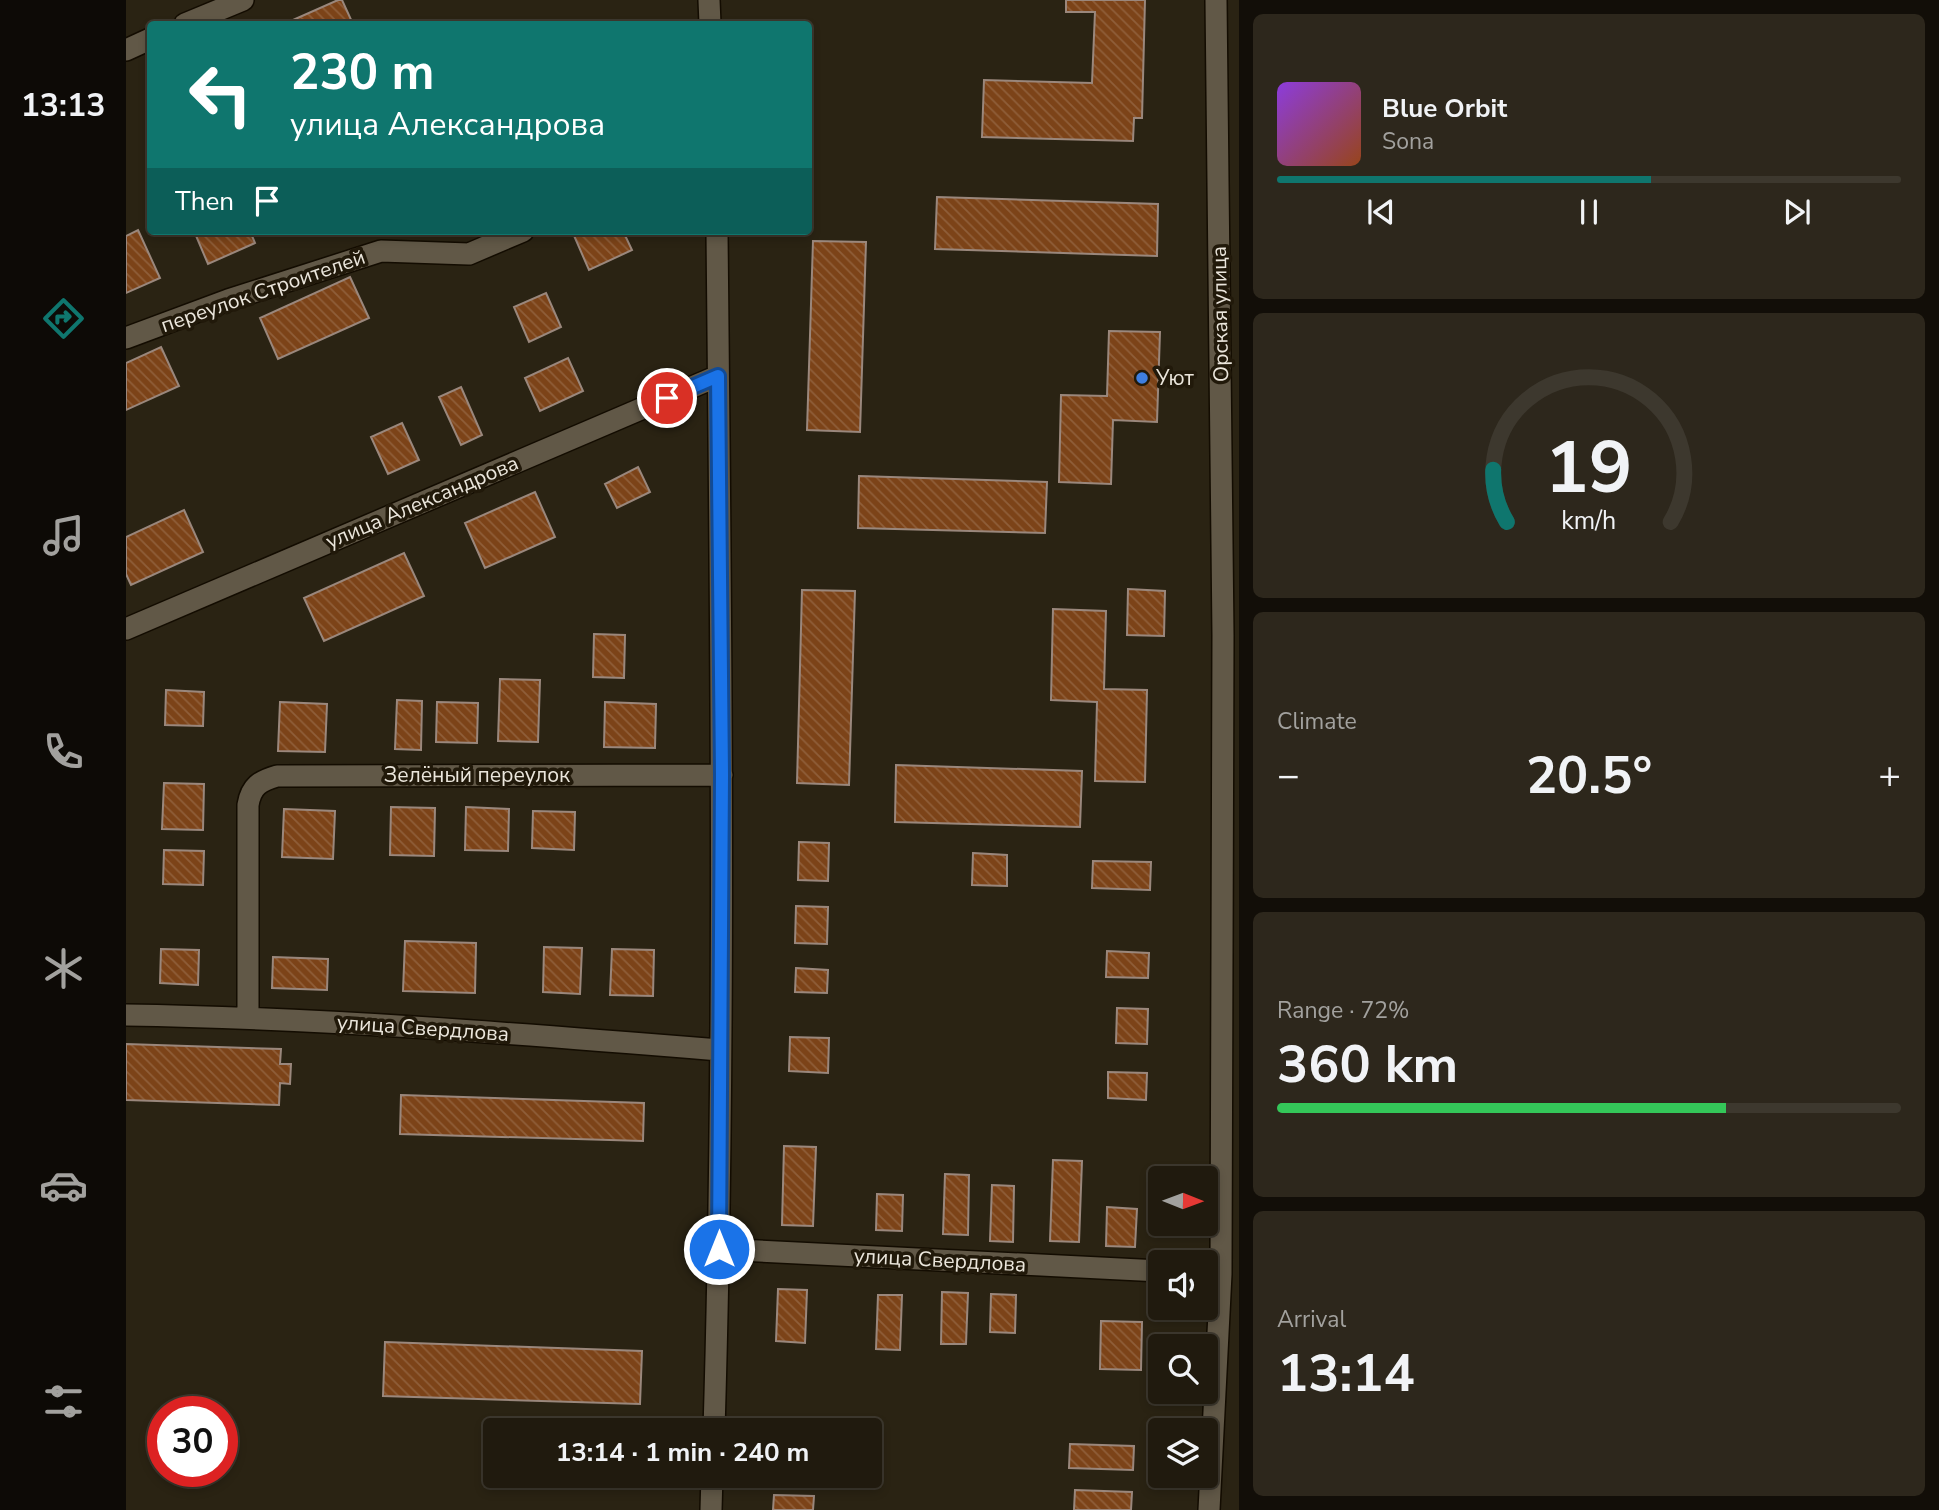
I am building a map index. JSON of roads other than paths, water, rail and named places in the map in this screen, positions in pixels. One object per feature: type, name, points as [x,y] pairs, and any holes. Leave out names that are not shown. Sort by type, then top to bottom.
[{"type":"street","points":[[192,21],[243,0]]},
{"type":"street","points":[[709,0],[710,21]]},
{"type":"street","name":"Орская улица","points":[[1214,1250],[1231,827],[1230,524],[1216,0]]},
{"type":"street","points":[[126,50],[147,40]]},
{"type":"street","name":"переулок Строителей","points":[[126,338],[228,300],[381,251],[469,254],[514,235]]},
{"type":"street","points":[[713,1418],[719,1249],[722,775],[716,235]]},
{"type":"street","name":"улица Александрова","points":[[126,629],[718,376]]},
{"type":"street","name":"Зелёный переулок","points":[[248,1017],[248,805],[250,793],[256,786],[277,776],[722,775]]},
{"type":"street","name":"улица Свердлова","points":[[126,1015],[248,1017],[720,1050]]},
{"type":"street","name":"улица Свердлова","points":[[719,1249],[1148,1270]]},
{"type":"street","name":"Орская улица","points":[[1209,1510],[1212,1320]]},
{"type":"street","points":[[711,1510],[712,1488]]},
{"type":"place","name":"Уют","points":[[1142,378]]}]
